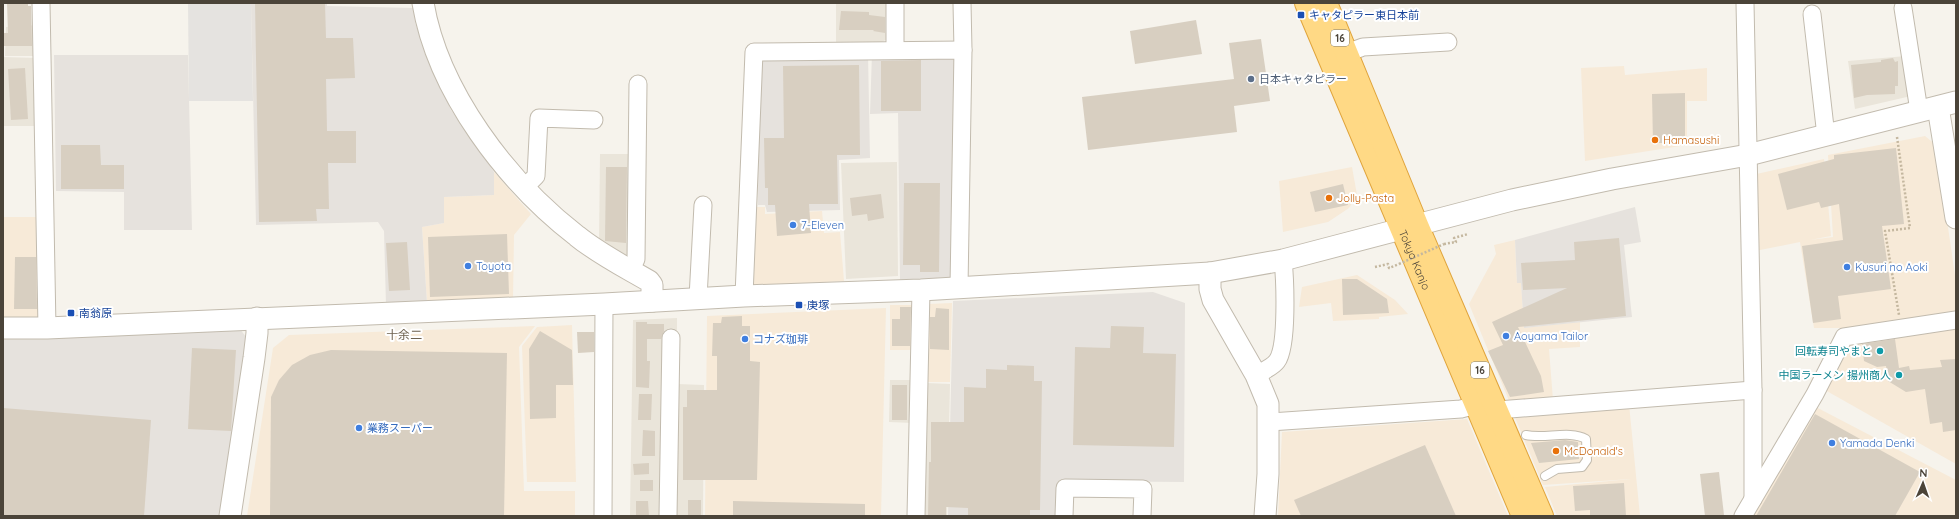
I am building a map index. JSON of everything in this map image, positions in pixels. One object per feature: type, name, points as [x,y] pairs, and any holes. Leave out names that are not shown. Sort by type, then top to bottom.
[{"type":"highway","name":"Tokyo Kanjo","points":[[1306,3],[1338,56],[1409,227],[1476,405],[1523,516]]},
{"type":"highway","name":"Tokyo Kanjo","points":[[1326,3],[1338,56]]},
{"type":"highway","name":"Tokyo Kanjo","points":[[1409,227],[1498,410],[1542,516]]},
{"type":"street","points":[[41,3],[47,328]]},
{"type":"street","points":[[423,3],[431,37],[457,95],[499,159],[524,188],[578,237],[649,281],[652,286],[652,301]]},
{"type":"street","points":[[895,3],[895,50]]},
{"type":"street","points":[[959,288],[963,50],[962,3]]},
{"type":"street","points":[[1745,3],[1753,390],[1753,499]]},
{"type":"street","points":[[1903,8],[1938,107],[1956,218]]},
{"type":"street","points":[[1812,14],[1826,136]]},
{"type":"street","points":[[1338,56],[1363,47],[1448,42]]},
{"type":"street","points":[[744,296],[754,52],[963,50]]},
{"type":"street","points":[[631,270],[636,259],[638,84]]},
{"type":"street","points":[[3,328],[47,328],[604,304],[698,298],[921,290],[1210,274],[1283,260],[1492,205],[1612,179],[1748,155],[1938,107]]},
{"type":"street","points":[[524,188],[536,176],[539,118],[594,120]]},
{"type":"street","points":[[698,298],[703,205]]},
{"type":"street","points":[[1256,374],[1277,363],[1282,352],[1286,290],[1283,260]]},
{"type":"street","points":[[1210,274],[1210,289],[1213,300],[1256,374],[1268,404],[1269,422],[1265,516]]},
{"type":"street","points":[[916,516],[921,290]]},
{"type":"street","points":[[603,516],[604,304]]},
{"type":"street","points":[[230,516],[255,352],[257,318]]},
{"type":"street","points":[[1742,516],[1815,394],[1844,336],[1956,320]]},
{"type":"street","points":[[668,516],[670,338]]},
{"type":"street","points":[[1498,410],[1753,390]]},
{"type":"street","points":[[1269,422],[1461,408],[1476,405]]},
{"type":"street","points":[[1064,516],[1066,488],[1143,490],[1142,516]]},
{"type":"lane","points":[[1526,435],[1537,437],[1578,434],[1586,439],[1587,460],[1582,467],[1557,469],[1545,476]]},
{"type":"path","points":[[1897,137],[1910,228],[1885,231],[1901,329]]},
{"type":"path","points":[[1375,267],[1388,264],[1389,268],[1444,244],[1456,242],[1454,238],[1468,234]]},
{"type":"shaded area","points":[[188,3],[251,3],[253,101],[189,101]]},
{"type":"shaded area","points":[[251,3],[327,3],[327,6],[414,8],[415,23],[432,68],[451,110],[494,172],[494,195],[444,197],[444,223],[422,227],[427,303],[386,305],[384,231],[378,222],[256,225]]},
{"type":"shaded area","points":[[836,3],[889,3],[889,38],[882,42],[836,43]]},
{"type":"shaded area","points":[[37,25],[38,56],[5,56],[6,27]]},
{"type":"shaded area","points":[[872,53],[957,56],[954,277],[900,280],[898,113],[870,114]]},
{"type":"shaded area","points":[[868,54],[870,158],[839,160],[840,210],[767,212],[765,205],[758,205],[759,61]]},
{"type":"shaded area","points":[[54,55],[188,55],[192,230],[124,230],[124,192],[56,191]]},
{"type":"shaded area","points":[[1906,56],[1911,96],[1855,109],[1848,61]]},
{"type":"shaded area","points":[[3,57],[38,58],[37,126],[3,126]]},
{"type":"shaded area","points":[[1624,66],[1625,75],[1707,68],[1707,101],[1687,101],[1687,145],[1585,161],[1581,68]]},
{"type":"shaded area","points":[[1925,136],[1936,145],[1956,282],[1956,311],[1954,313],[1847,328],[1814,328],[1800,242],[1755,251],[1752,175],[1824,159],[1831,236],[1810,240],[1833,237],[1828,155]]},
{"type":"shaded area","points":[[600,154],[635,154],[632,264],[599,243]]},
{"type":"shaded area","points":[[897,162],[898,276],[846,279],[841,163]]},
{"type":"shaded area","points":[[1352,167],[1357,195],[1349,208],[1328,222],[1283,232],[1279,181]]},
{"type":"shaded area","points":[[494,172],[531,214],[514,235],[513,299],[427,303],[422,227],[444,223],[444,197],[494,195]]},
{"type":"shaded area","points":[[756,207],[765,207],[765,214],[822,211],[824,233],[840,232],[844,281],[753,286]]},
{"type":"shaded area","points":[[1635,207],[1641,242],[1624,245],[1632,317],[1524,328],[1521,283],[1517,283],[1515,240]]},
{"type":"shaded area","points":[[3,217],[44,217],[44,319],[3,319]]},
{"type":"shaded area","points":[[1515,240],[1517,283],[1521,282],[1524,328],[1580,322],[1580,347],[1549,349],[1553,400],[1510,403],[1469,304],[1496,254],[1494,245]]},
{"type":"shaded area","points":[[1357,275],[1395,300],[1408,314],[1379,317],[1379,319],[1333,321],[1331,303],[1299,307],[1302,287]]},
{"type":"shaded area","points":[[1153,292],[1185,303],[1184,482],[1058,481],[1057,516],[948,516],[953,301]]},
{"type":"shaded area","points":[[952,303],[950,382],[926,382],[928,304]]},
{"type":"shaded area","points":[[890,305],[916,305],[915,350],[890,350]]},
{"type":"shaded area","points":[[886,308],[881,516],[705,516],[707,316]]},
{"type":"shaded area","points":[[677,318],[677,384],[704,385],[703,516],[630,516],[633,320]]},
{"type":"shaded area","points":[[572,325],[576,482],[527,482],[522,346],[537,327]]},
{"type":"shaded area","points":[[535,326],[519,347],[524,491],[575,491],[575,516],[247,516],[273,348],[289,335]]},
{"type":"shaded area","points":[[1956,327],[1956,464],[1825,390],[1851,340]]},
{"type":"shaded area","points":[[240,329],[246,337],[221,516],[3,516],[3,338],[131,335]]},
{"type":"shaded area","points":[[890,380],[914,380],[913,423],[889,422]]},
{"type":"shaded area","points":[[926,383],[950,384],[947,516],[923,516]]},
{"type":"shaded area","points":[[1629,404],[1640,516],[1557,516],[1545,487],[1631,479],[1543,485],[1514,415]]},
{"type":"shaded area","name":"Yamada Denki","points":[[1812,405],[1956,480],[1956,516],[1748,516]]},
{"type":"shaded area","points":[[1467,419],[1508,516],[1278,516],[1282,432]]},
{"type":"building","points":[[7,3],[28,3],[28,6],[31,6],[32,46],[3,46],[3,33],[8,33]]},
{"type":"building","points":[[255,3],[325,3],[326,38],[353,38],[355,78],[326,79],[327,131],[356,131],[356,163],[328,163],[329,209],[316,209],[317,221],[259,222]]},
{"type":"building","points":[[841,11],[869,12],[869,15],[885,17],[885,33],[873,31],[874,30],[839,30]]},
{"type":"building","points":[[1196,20],[1202,54],[1135,64],[1130,31]]},
{"type":"building","points":[[1261,39],[1270,101],[1234,106],[1237,132],[1088,150],[1082,97],[1234,79],[1229,43]]},
{"type":"building","points":[[1893,58],[1895,62],[1898,61],[1898,86],[1895,86],[1895,94],[1867,95],[1854,98],[1851,65],[1881,62],[1881,60]]},
{"type":"building","points":[[921,60],[921,111],[881,111],[881,61]]},
{"type":"building","points":[[859,65],[860,155],[837,155],[838,204],[809,204],[811,233],[777,236],[775,205],[768,205],[768,188],[765,188],[764,138],[784,138],[783,66]]},
{"type":"building","points":[[25,68],[28,119],[11,120],[8,69]]},
{"type":"building","points":[[1685,93],[1685,143],[1653,143],[1652,94]]},
{"type":"building","points":[[61,145],[100,145],[101,165],[124,165],[124,189],[61,189]]},
{"type":"building","points":[[1896,148],[1904,224],[1882,226],[1891,289],[1838,296],[1841,319],[1813,323],[1802,246],[1843,240],[1839,204],[1821,208],[1819,202],[1787,210],[1778,174],[1834,159],[1834,155]]},
{"type":"building","points":[[606,167],[627,167],[626,243],[605,241]]},
{"type":"building","points":[[904,183],[940,183],[939,272],[920,272],[920,265],[903,265]]},
{"type":"building","name":"Jolly-Pasta","points":[[1343,184],[1348,205],[1315,212],[1310,192]]},
{"type":"building","points":[[881,194],[884,218],[868,221],[867,214],[852,216],[850,198]]},
{"type":"building","name":"Toyota","points":[[507,234],[509,294],[430,297],[428,237]]},
{"type":"building","points":[[1619,238],[1626,316],[1518,327],[1541,376],[1544,392],[1510,397],[1488,351],[1503,345],[1492,322],[1567,288],[1523,290],[1521,263],[1575,260],[1574,242]]},
{"type":"building","points":[[407,242],[410,290],[389,291],[386,243]]},
{"type":"building","points":[[15,257],[36,257],[37,309],[14,309]]},
{"type":"building","points":[[1342,279],[1357,279],[1387,299],[1389,313],[1343,315]]},
{"type":"building","points":[[900,307],[911,307],[910,346],[892,346],[892,319],[900,319]]},
{"type":"building","points":[[936,308],[949,309],[949,350],[930,349],[930,317],[935,317]]},
{"type":"building","points":[[742,316],[742,326],[750,326],[750,361],[760,362],[757,480],[683,480],[683,407],[687,407],[687,390],[717,390],[717,356],[712,356],[713,323],[721,323],[722,317]]},
{"type":"building","points":[[636,322],[647,322],[647,324],[664,324],[664,331],[661,339],[647,339],[647,361],[650,361],[649,388],[636,387]]},
{"type":"building","points":[[1111,326],[1144,327],[1143,353],[1176,354],[1174,447],[1073,445],[1075,347],[1110,348]]},
{"type":"building","points":[[540,331],[572,350],[573,385],[556,385],[556,418],[530,419],[529,349]]},
{"type":"building","points":[[577,332],[594,332],[594,352],[578,353]]},
{"type":"building","points":[[1895,339],[1899,368],[1909,366],[1910,370],[1942,367],[1940,360],[1956,359],[1956,430],[1943,432],[1942,422],[1930,424],[1925,389],[1906,392],[1888,381],[1886,366],[1877,367],[1864,361],[1862,344]]},
{"type":"building","points":[[192,348],[236,350],[231,431],[188,429]]},
{"type":"building","points":[[331,350],[507,353],[504,516],[270,516],[271,397],[279,380],[292,365],[310,355]]},
{"type":"building","points":[[1007,365],[1034,366],[1034,381],[1042,381],[1040,510],[1030,510],[1030,516],[968,516],[968,508],[946,507],[946,516],[928,516],[929,462],[931,462],[931,422],[964,422],[964,387],[986,388],[986,369],[1007,370]]},
{"type":"building","points":[[892,385],[907,385],[907,420],[892,420]]},
{"type":"building","points":[[639,394],[652,394],[651,420],[638,420]]},
{"type":"building","points":[[3,408],[151,420],[144,516],[3,516]]},
{"type":"building","name":"Yamada Denki","points":[[1815,414],[1920,472],[1895,516],[1756,516]]},
{"type":"building","points":[[643,430],[655,431],[655,456],[642,456]]},
{"type":"building","name":"McDonald's","points":[[1565,440],[1578,442],[1579,459],[1539,463],[1531,443]]},
{"type":"building","points":[[1425,445],[1456,516],[1301,516],[1294,500]]},
{"type":"building","points":[[649,463],[649,474],[634,475],[633,464]]},
{"type":"building","points":[[1719,472],[1724,515],[1705,516],[1700,474]]},
{"type":"building","points":[[640,480],[653,480],[653,491],[640,491]]},
{"type":"building","points":[[1624,483],[1626,516],[1590,516],[1590,510],[1575,511],[1573,486]]},
{"type":"building","points":[[688,500],[701,500],[701,516],[688,516]]},
{"type":"building","points":[[636,501],[648,501],[649,516],[636,516]]},
{"type":"building","points":[[733,501],[865,504],[865,516],[733,516]]},
{"type":"place","name":"キャタピラー東日本前","points":[[1301,15]]},
{"type":"place","name":"日本キャタピラー","points":[[1251,79]]},
{"type":"place","name":"Hamasushi","points":[[1655,140]]},
{"type":"place","name":"Jolly-Pasta","points":[[1329,198]]},
{"type":"place","name":"7-Eleven","points":[[793,225]]},
{"type":"place","name":"Toyota","points":[[468,266]]},
{"type":"place","name":"Kusuri no Aoki","points":[[1847,267]]},
{"type":"place","name":"庚塚","points":[[799,305]]},
{"type":"place","name":"南翁原","points":[[71,313]]},
{"type":"place","name":"Aoyama Tailor","points":[[1506,336]]},
{"type":"place","name":"コナズ珈琲","points":[[745,339]]},
{"type":"place","name":"回転寿司やまと","points":[[1880,351]]},
{"type":"place","name":"中国ラーメン 揚州商人","points":[[1899,375]]},
{"type":"place","name":"業務スーパー","points":[[359,428]]},
{"type":"place","name":"Yamada Denki","points":[[1832,443]]},
{"type":"place","name":"McDonald's","points":[[1556,451]]},
{"type":"district","name":"十余二","points":[[404,334]]}]
